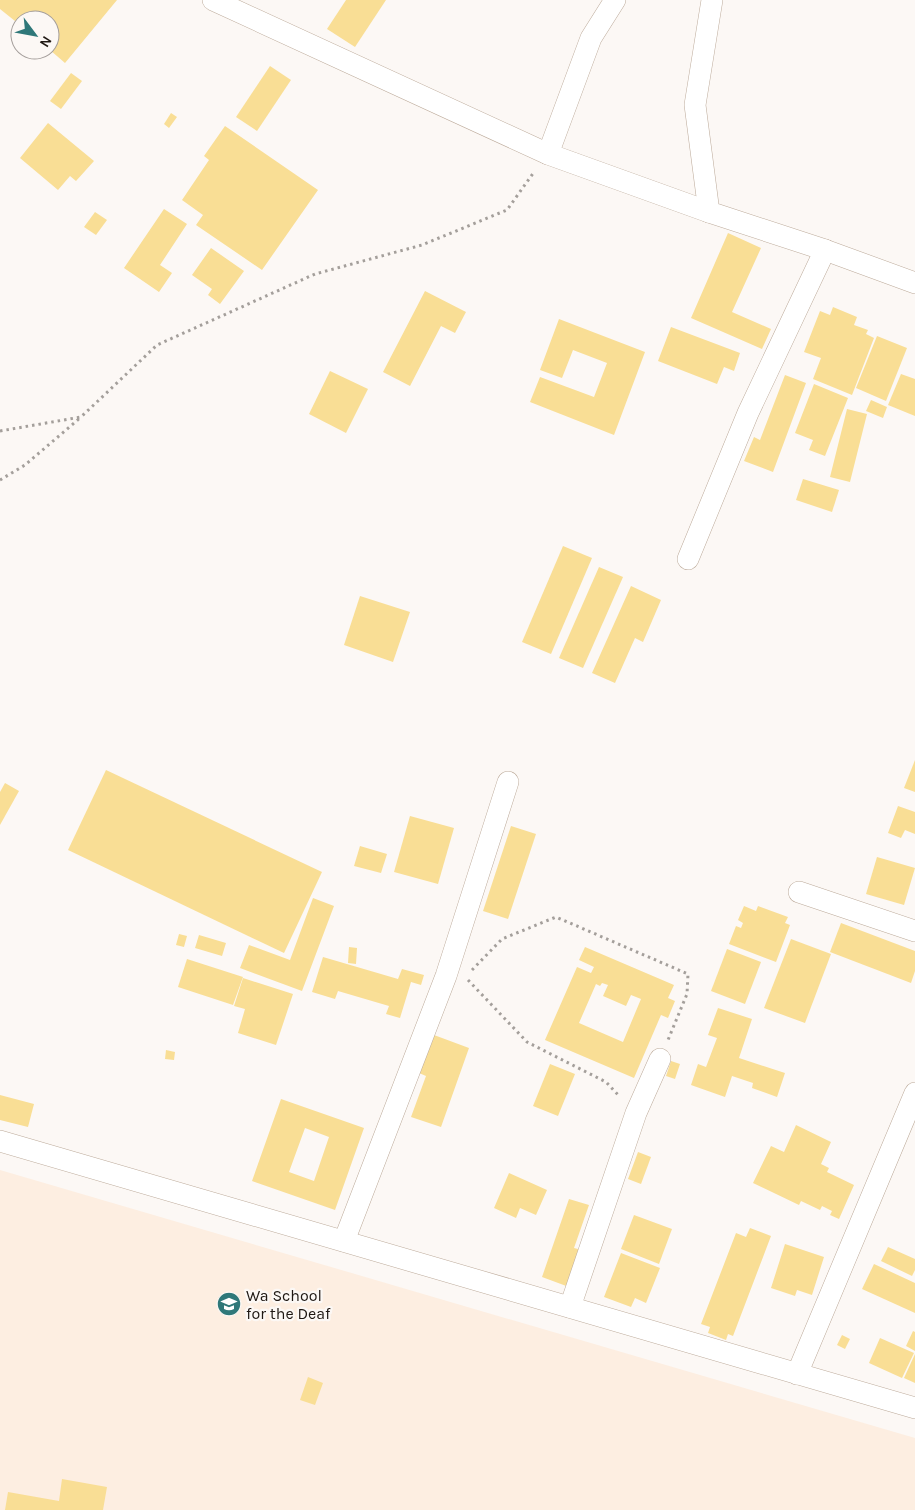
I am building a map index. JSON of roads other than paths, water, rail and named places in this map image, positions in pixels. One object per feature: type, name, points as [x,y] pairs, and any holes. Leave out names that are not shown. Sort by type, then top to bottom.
[{"type":"street","points":[[213,0],[548,154],[915,283]]},
{"type":"street","points":[[548,154],[591,38],[615,0]]},
{"type":"street","points":[[709,212],[695,104],[712,0]]},
{"type":"street","points":[[688,559],[748,413],[825,250]]},
{"type":"street","points":[[344,1242],[455,977],[508,782]]},
{"type":"street","points":[[799,892],[915,931]]},
{"type":"street","points":[[570,1307],[636,1113],[660,1059]]},
{"type":"street","points":[[797,1374],[915,1093]]},
{"type":"street","points":[[0,1141],[915,1408]]},
{"type":"place","name":"Wa School for the Deaf","points":[[229,1304]]}]
